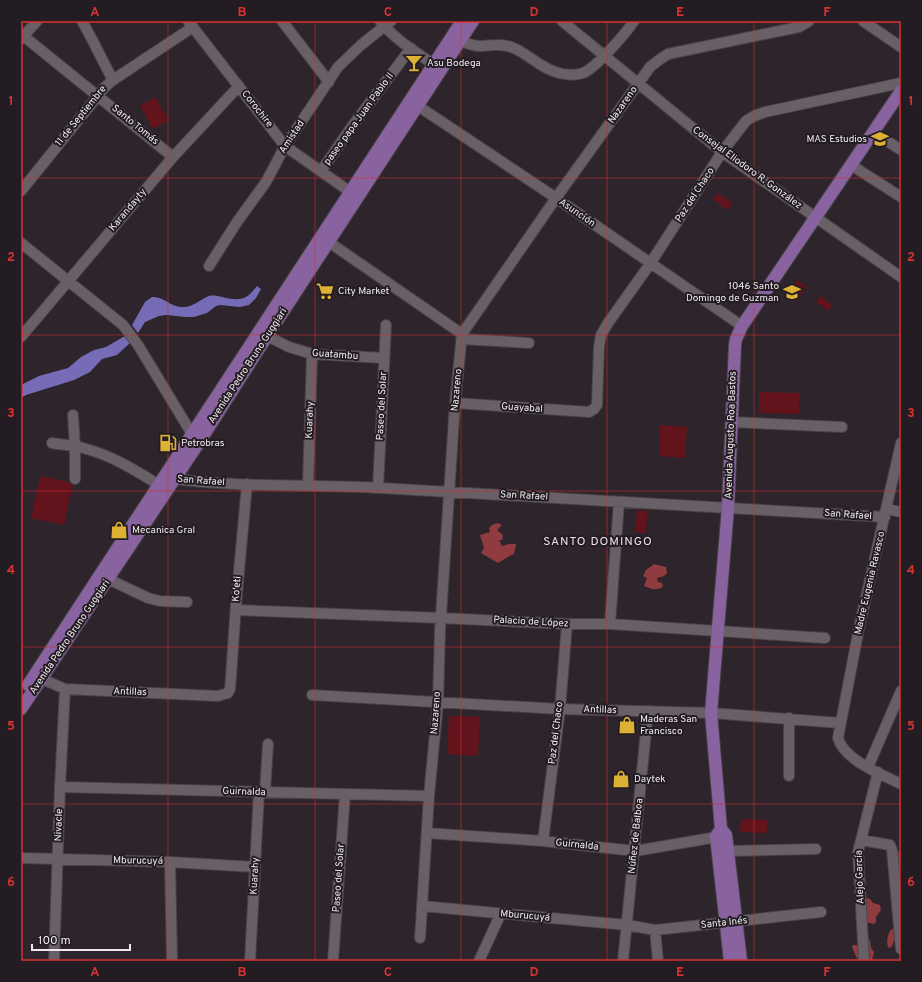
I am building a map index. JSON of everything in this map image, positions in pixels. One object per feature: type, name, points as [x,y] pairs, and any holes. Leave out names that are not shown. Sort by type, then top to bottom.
[{"type":"main road","name":"Avenida Pedro Bruno Guggiari","points":[[195,439],[438,67],[462,21]]},
{"type":"main road","name":"Avenida Pedro Bruno Guggiari","points":[[438,67],[460,41],[473,21]]},
{"type":"main road","name":"Avenida Augusto Roa Bastos","points":[[741,961],[731,922],[721,834],[711,713],[728,507],[736,339],[742,326],[901,90]]},
{"type":"main road","name":"Avenida Pedro Bruno Guggiari","points":[[21,709],[38,678],[166,480],[267,336],[325,239]]},
{"type":"main road","name":"Avenida Pedro Bruno Guggiari","points":[[21,696],[38,678],[108,579],[166,480]]},
{"type":"main road","name":"Avenida Augusto Roa Bastos","points":[[721,834],[728,851],[731,922],[730,961]]},
{"type":"street","points":[[22,36],[37,21]]},
{"type":"street","points":[[82,21],[113,80]]},
{"type":"street","points":[[282,21],[329,82]]},
{"type":"street","name":"Consejal Eliodoro R. González","points":[[562,21],[722,152],[901,277]]},
{"type":"street","points":[[460,41],[478,46],[498,45],[511,47],[554,72],[563,74],[583,73],[589,70],[619,41],[634,21]]},
{"type":"street","name":"Nazareno","points":[[420,938],[429,796],[438,702],[441,618],[455,403],[462,336],[556,198],[650,67],[668,54],[799,27],[809,21]]},
{"type":"street","points":[[863,21],[901,47]]},
{"type":"street","points":[[385,23],[411,48],[438,67]]},
{"type":"street","name":"Amistad","points":[[209,266],[237,222],[266,182],[285,146],[338,67],[385,23]]},
{"type":"street","name":"11 de Septiembre","points":[[21,191],[98,95],[113,80],[190,24]]},
{"type":"street","name":"Corochire","points":[[190,24],[285,146],[354,195]]},
{"type":"street","name":"Santo Tomás","points":[[22,36],[98,95],[173,157]]},
{"type":"street","name":"paseo papa Juan Pablo II","points":[[321,171],[353,125],[411,48]]},
{"type":"street","name":"Paz del Chaco","points":[[589,412],[597,405],[599,347],[601,335],[650,264],[722,152],[746,121],[765,112],[901,83]]},
{"type":"street","name":"Karandayty","points":[[21,337],[173,157],[239,86]]},
{"type":"street","name":"Asunción","points":[[414,104],[556,198],[742,326]]},
{"type":"street","points":[[873,132],[901,150]]},
{"type":"street","points":[[851,165],[901,197]]},
{"type":"street","points":[[325,239],[462,336],[529,343]]},
{"type":"street","points":[[21,243],[123,325],[138,345],[195,439]]},
{"type":"street","name":"Paseo del Solar","points":[[378,488],[386,325]]},
{"type":"street","name":"Guatambu","points":[[267,336],[289,347],[312,354],[384,358]]},
{"type":"street","name":"Kuarahy","points":[[308,485],[312,354]]},
{"type":"street","name":"Guayabal","points":[[455,403],[589,412]]},
{"type":"street","points":[[73,415],[75,479]]},
{"type":"street","points":[[731,422],[842,427]]},
{"type":"street","points":[[52,443],[99,453],[166,480]]},
{"type":"street","name":"Madre Eugenia Ravasco","points":[[840,723],[859,628],[901,444]]},
{"type":"street","name":"San Rafael","points":[[166,480],[378,488],[728,507],[886,513],[901,512]]},
{"type":"street","name":"Ko'eti","points":[[228,693],[230,689],[247,484]]},
{"type":"street","points":[[610,624],[619,502]]},
{"type":"street","points":[[108,579],[148,598],[160,601],[187,602]]},
{"type":"street","name":"Palacio de López","points":[[236,610],[568,624],[610,624],[825,638]]},
{"type":"street","name":"Paz del Chaco","points":[[543,841],[560,709],[568,624]]},
{"type":"street","name":"Antillas","points":[[38,678],[65,689],[218,696],[228,693]]},
{"type":"street","name":"Nivacle","points":[[54,961],[65,689]]},
{"type":"street","name":"Antillas","points":[[312,695],[560,709],[711,713],[840,723]]},
{"type":"street","points":[[868,767],[900,698]]},
{"type":"street","name":"Núñez de Balboa","points":[[623,961],[648,711]]},
{"type":"street","points":[[789,718],[789,776]]},
{"type":"street","points":[[840,723],[838,738],[840,745],[868,767],[901,784]]},
{"type":"street","name":"Kuarahy","points":[[250,961],[255,867],[268,744]]},
{"type":"street","name":"Alejo García","points":[[864,961],[858,852],[878,772]]},
{"type":"street","name":"Guirnalda","points":[[60,787],[429,796]]},
{"type":"street","name":"Paseo del Solar","points":[[333,961],[345,794]]},
{"type":"street","name":"Guirnalda","points":[[427,833],[543,841],[635,851],[721,834]]},
{"type":"street","points":[[862,840],[890,845],[892,850],[901,949]]},
{"type":"street","points":[[728,851],[816,849]]},
{"type":"street","name":"Mburucuyá","points":[[21,858],[170,862],[255,867]]},
{"type":"street","points":[[170,862],[172,961]]},
{"type":"street","name":"Mburucuyá","points":[[422,906],[627,925]]},
{"type":"street","name":"Santa Inés","points":[[627,925],[655,930],[821,912]]},
{"type":"street","points":[[480,961],[501,914]]},
{"type":"street","points":[[655,930],[658,961]]},
{"type":"shaded area","points":[[155,97],[169,120],[153,129],[140,106]]},
{"type":"shaded area","points":[[718,193],[732,203],[727,210],[713,199]]},
{"type":"shaded area","points":[[798,280],[807,288],[794,302],[785,295]]},
{"type":"shaded area","points":[[257,286],[261,289],[256,298],[249,305],[240,307],[220,305],[216,306],[207,313],[194,317],[159,316],[145,322],[138,333],[132,325],[145,302],[152,297],[160,298],[175,306],[187,307],[211,296],[242,299],[249,295]]},
{"type":"shaded area","points":[[821,296],[832,305],[828,311],[816,302]]},
{"type":"shaded area","points":[[125,336],[130,343],[117,355],[102,359],[90,372],[74,380],[26,395],[21,398],[21,385],[39,376],[68,368],[81,357],[94,350],[106,347]]},
{"type":"shaded area","points":[[759,392],[799,393],[799,414],[759,413]]},
{"type":"shaded area","points":[[660,425],[687,427],[685,458],[659,456]]},
{"type":"shaded area","points":[[40,476],[73,483],[64,525],[31,518]]},
{"type":"shaded area","points":[[637,510],[648,511],[645,533],[635,532]]},
{"type":"shaded area","points":[[498,523],[502,525],[497,530],[503,535],[502,540],[499,540],[502,546],[516,544],[514,554],[498,563],[481,553],[484,548],[480,535],[490,532],[489,528]]},
{"type":"shaded area","points":[[654,564],[666,567],[667,573],[664,576],[657,578],[658,582],[662,583],[663,587],[651,589],[644,586],[647,578],[643,576],[646,570]]},
{"type":"shaded area","points":[[449,716],[480,717],[478,756],[447,754]]},
{"type":"shaded area","points":[[741,819],[767,820],[767,833],[740,832]]},
{"type":"shaded area","points":[[901,851],[901,883],[898,883],[896,852]]},
{"type":"shaded area","points":[[865,897],[870,899],[873,903],[880,905],[881,910],[876,917],[876,922],[874,924],[865,922]]},
{"type":"shaded area","points":[[892,929],[895,929],[896,933],[893,945],[890,948],[887,945],[887,939],[889,932]]},
{"type":"shaded area","points":[[866,938],[870,940],[871,948],[874,952],[872,961],[858,961],[852,947],[853,945],[859,945]]},
{"type":"place","name":"Asu Bodega","points":[[414,63]]},
{"type":"place","name":"MAS Estudios","points":[[880,139]]},
{"type":"place","name":"City Market","points":[[325,291]]},
{"type":"place","name":"1046 Santo Domingo de Guzman","points":[[792,292]]},
{"type":"place","name":"Petrobras","points":[[168,443]]},
{"type":"place","name":"Mecanica Gral","points":[[119,530]]},
{"type":"place","name":"Maderas San Francisco","points":[[627,725]]},
{"type":"place","name":"Daytek","points":[[621,779]]},
{"type":"district","name":"SANTO DOMINGO","points":[[598,542]]}]
